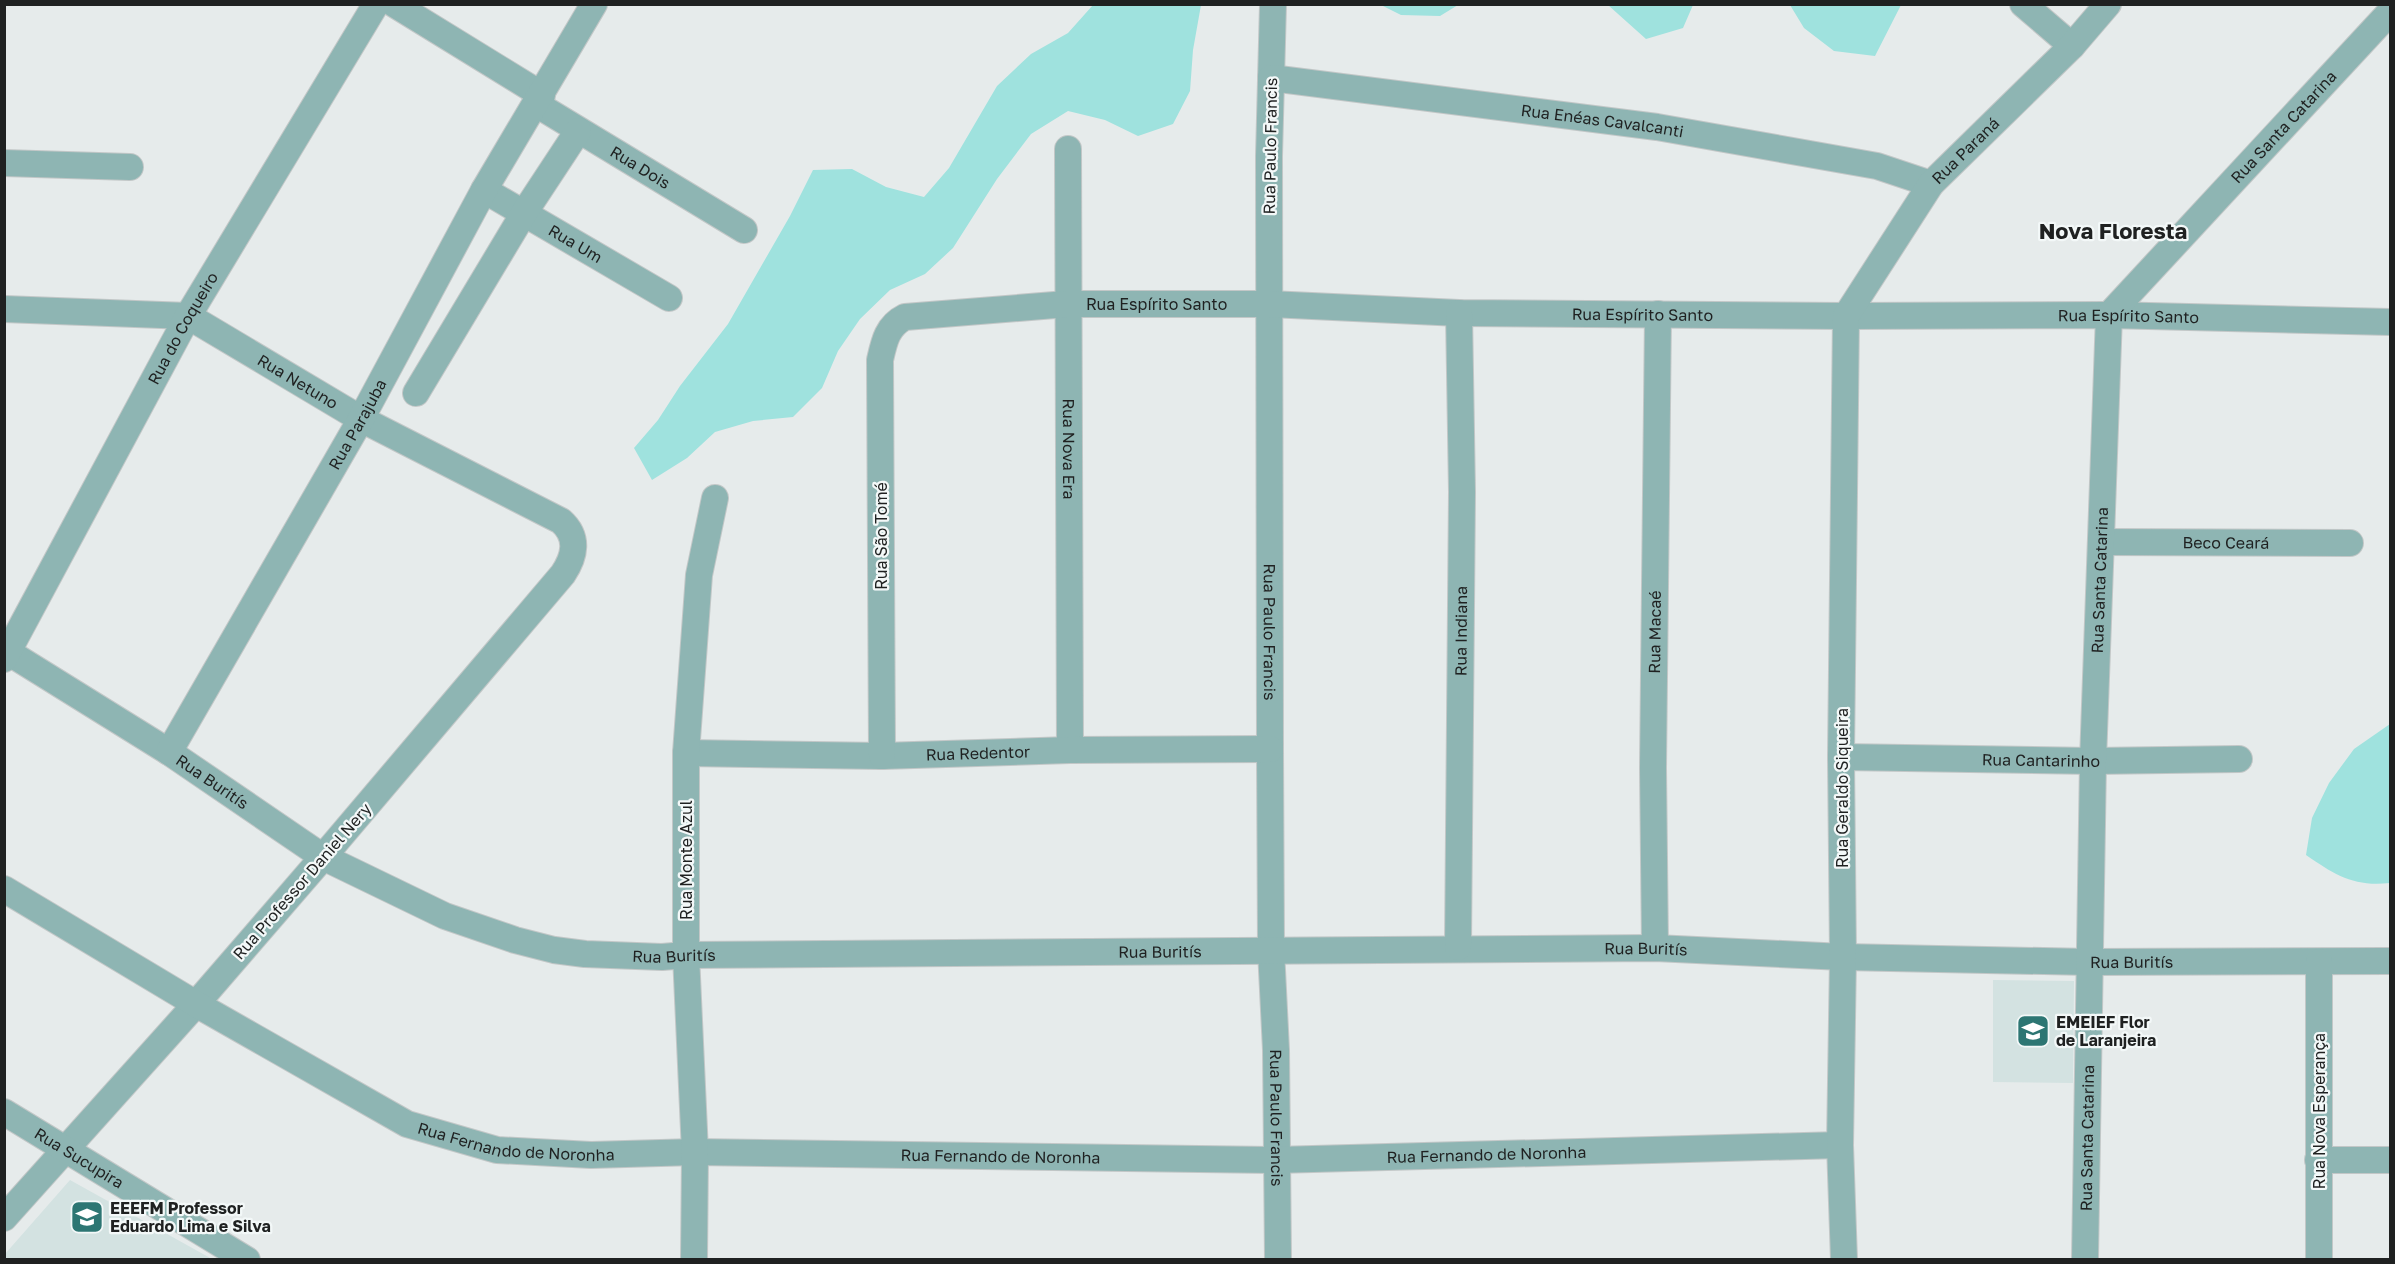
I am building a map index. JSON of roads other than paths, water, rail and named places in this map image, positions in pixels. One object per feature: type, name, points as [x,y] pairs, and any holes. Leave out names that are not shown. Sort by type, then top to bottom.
[{"type":"street","name":"Rua do Coqueiro","points":[[6,656],[188,316],[376,4]]},
{"type":"street","points":[[394,4],[539,99]]},
{"type":"street","name":"Rua Parajuba","points":[[169,752],[361,419],[484,190],[594,4]]},
{"type":"street","name":"Rua Paulo Francis","points":[[1273,4],[1269,304],[1270,749],[1271,950],[1276,1050],[1278,1260]]},
{"type":"street","points":[[2023,4],[2072,46]]},
{"type":"street","name":"Rua Paraná","points":[[1846,316],[1931,184],[2072,46],[2108,4]]},
{"type":"street","name":"Rua Santa Catarina","points":[[2085,1260],[2093,761],[2109,315],[2391,12]]},
{"type":"street","name":"Rua Enéas Cavalcanti","points":[[1271,78],[1657,126],[1877,166],[1931,184]]},
{"type":"street","name":"Rua Dois","points":[[539,99],[578,131],[744,230]]},
{"type":"street","points":[[416,393],[524,213],[578,131]]},
{"type":"street","name":"Rua Nova Era","points":[[1068,150],[1070,750]]},
{"type":"street","points":[[4,163],[130,167]]},
{"type":"street","name":"Rua Um","points":[[484,190],[669,298]]},
{"type":"street","name":"Rua Espírito Santo","points":[[898,320],[915,315],[1067,304],[1269,304],[1459,313],[1846,316],[2109,315],[2391,322]]},
{"type":"street","name":"Rua Netuno","points":[[4,309],[188,316],[361,419],[551,516],[570,530]]},
{"type":"street","name":"Rua Indiana","points":[[1458,947],[1462,492],[1459,313]]},
{"type":"street","name":"Rua Macaé","points":[[1655,948],[1653,756],[1658,314]]},
{"type":"street","name":"Rua Geraldo Siqueira","points":[[1844,1260],[1840,1145],[1843,957],[1841,757],[1846,316]]},
{"type":"street","name":"Rua São Tomé","points":[[882,756],[880,360],[885,338],[898,320]]},
{"type":"street","name":"Rua Monte Azul","points":[[694,1260],[695,1152],[687,955],[686,753],[696,604],[704,548],[715,498]]},
{"type":"street","name":"Rua Professor Daniel Nery","points":[[4,1218],[196,1004],[563,574],[574,548],[570,530]]},
{"type":"street","name":"Beco Ceará","points":[[2102,542],[2350,543]]},
{"type":"street","name":"Rua Buritís","points":[[6,656],[169,752],[323,857],[445,916],[515,940],[554,950],[585,954],[662,957],[1458,947],[1655,948],[1843,957],[2089,962],[2391,961]]},
{"type":"street","name":"Rua Redentor","points":[[686,753],[882,756],[1070,750],[1270,749]]},
{"type":"street","name":"Rua Cantarinho","points":[[1841,757],[2093,761],[2239,759]]},
{"type":"street","name":"Rua Fernando de Noronha","points":[[4,889],[196,1004],[407,1124],[497,1150],[591,1155],[695,1152],[1276,1160],[1840,1145]]},
{"type":"street","name":"Rua Nova Esperança","points":[[2319,962],[2319,1260]]},
{"type":"street","name":"Rua Sucupira","points":[[4,1112],[248,1260]]},
{"type":"street","points":[[2318,1160],[2391,1160]]},
{"type":"place","name":"EMEIEF Flor de Laranjeira","points":[[2033,1031]]},
{"type":"place","name":"EEEFM Professor Eduardo Lima e Silva","points":[[87,1217]]},
{"type":"district","name":"Nova Floresta","points":[[2113,230]]}]
